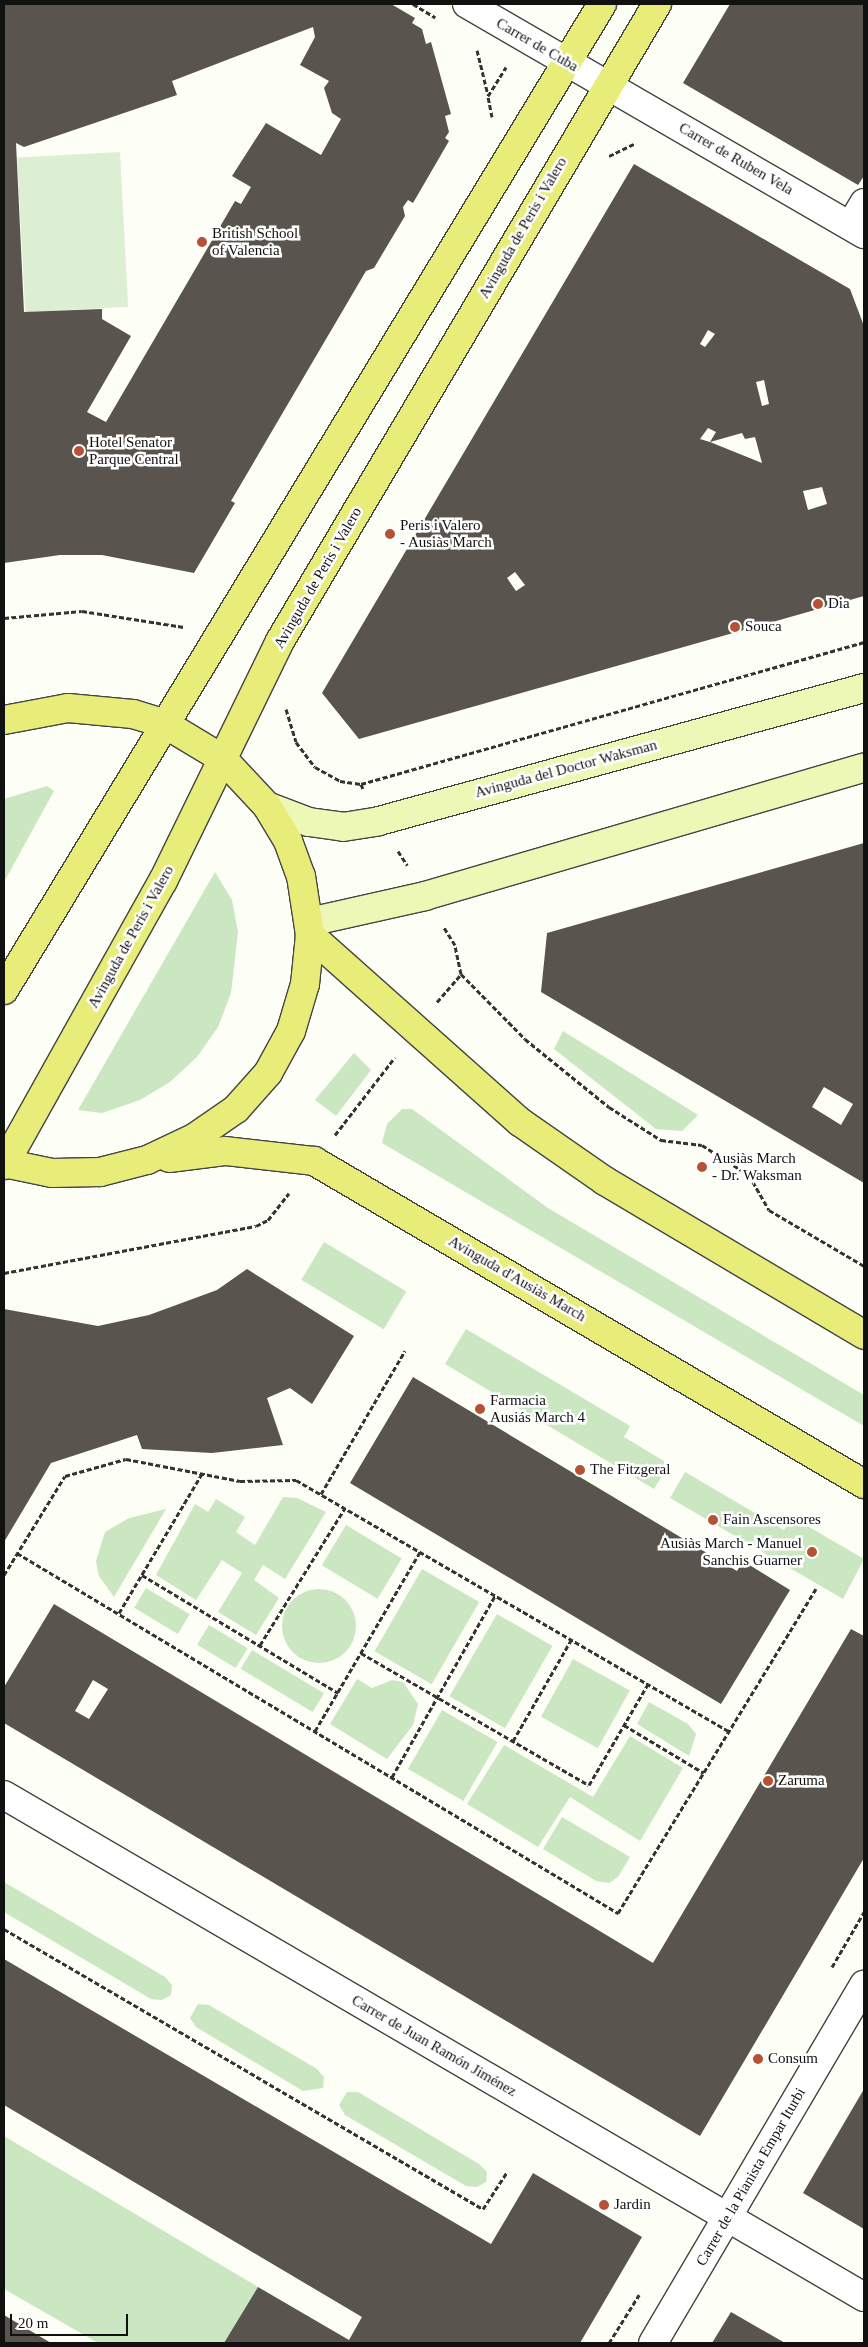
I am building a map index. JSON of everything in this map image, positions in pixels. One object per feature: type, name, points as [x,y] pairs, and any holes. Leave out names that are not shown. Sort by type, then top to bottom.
[{"type":"main road","points":[[4,990],[602,4]]},
{"type":"main road","name":"Avinguda de Peris i Valero","points":[[4,1164],[163,881],[280,641],[657,4]]},
{"type":"main road","name":"Avinguda del Doctor Waksman","points":[[267,806],[326,824],[379,821],[864,688]]},
{"type":"main road","points":[[4,720],[68,708],[133,714],[165,724],[223,759],[267,806],[301,876],[309,929],[305,984],[291,1031],[268,1073],[236,1110],[194,1138],[147,1160],[90,1172],[52,1173],[4,1164]]},
{"type":"main road","points":[[309,929],[864,768]]},
{"type":"main road","points":[[309,929],[520,1122],[605,1181],[864,1335]]},
{"type":"main road","name":"Avinguda d'Ausiàs March","points":[[147,1160],[225,1151],[314,1161],[864,1484]]},
{"type":"street","name":"Carrer de Cuba","points":[[467,4],[567,63],[608,84]]},
{"type":"street","name":"Carrer de Ruben Vela","points":[[608,84],[860,221]]},
{"type":"street","name":"Carrer de Juan Ramón Jiménez","points":[[4,1795],[864,2297]]},
{"type":"street","name":"Carrer de la Pianista Empar Iturbi","points":[[653,2343],[864,1985]]},
{"type":"path","points":[[4,618],[82,611],[185,628]]},
{"type":"path","points":[[361,784],[864,642]]},
{"type":"path","points":[[460,974],[525,1039],[609,1107],[661,1140],[702,1145],[749,1175],[768,1210],[864,1266]]},
{"type":"path","points":[[321,1494],[405,1351]]},
{"type":"path","points":[[4,1575],[65,1476],[126,1459],[240,1482],[296,1480],[730,1732]]},
{"type":"path","points":[[119,1613],[202,1474]]},
{"type":"path","points":[[260,1646],[344,1508]]},
{"type":"path","points":[[315,1731],[420,1552]]},
{"type":"path","points":[[17,1553],[618,1913],[816,1589]]},
{"type":"path","points":[[142,1575],[338,1692]]},
{"type":"path","points":[[392,1777],[495,1596]]},
{"type":"path","points":[[513,1741],[571,1640]]},
{"type":"path","points":[[361,1653],[589,1785],[648,1684]]},
{"type":"path","points":[[624,1725],[704,1773]]},
{"type":"path","points":[[4,1929],[483,2209],[507,2172]]},
{"type":"green space","points":[[120,152],[128,307],[25,312],[17,157]]},
{"type":"green space","points":[[47,786],[54,791],[4,882],[4,799]]},
{"type":"green space","points":[[215,872],[232,900],[238,932],[231,993],[218,1027],[197,1057],[170,1082],[140,1100],[102,1113],[78,1110]]},
{"type":"green space","points":[[563,1031],[698,1115],[682,1131],[656,1129],[554,1049]]},
{"type":"green space","points":[[354,1053],[371,1070],[336,1116],[315,1100]]},
{"type":"green space","points":[[402,1109],[412,1109],[548,1208],[864,1395],[864,1426],[382,1143],[387,1124]]},
{"type":"green space","points":[[324,1242],[406,1291],[384,1329],[301,1280]]},
{"type":"green space","points":[[466,1329],[630,1426],[624,1437],[669,1464],[654,1489],[445,1364]]},
{"type":"green space","points":[[685,1472],[784,1530],[792,1517],[864,1559],[843,1599],[670,1498]]},
{"type":"green space","points":[[283,1497],[297,1498],[326,1512],[285,1579],[263,1565],[254,1580],[279,1598],[256,1635],[218,1612],[242,1573],[222,1560],[196,1600],[156,1575],[195,1504],[208,1512],[216,1499],[245,1517],[236,1532],[255,1545]]},
{"type":"green space","points":[[166,1509],[114,1597],[99,1576],[96,1561],[105,1532],[129,1518]]},
{"type":"green space","points":[[346,1525],[402,1558],[378,1599],[322,1565]]},
{"type":"green space","points":[[422,1569],[479,1602],[432,1684],[374,1651]]},
{"type":"green space","points":[[146,1588],[190,1614],[178,1634],[134,1608]]},
{"type":"green space","points":[[312,1589],[326,1589],[340,1595],[350,1605],[356,1619],[354,1640],[340,1657],[326,1663],[312,1663],[298,1657],[288,1647],[282,1633],[282,1619],[288,1605],[298,1595]]},
{"type":"green space","points":[[497,1614],[552,1646],[505,1728],[450,1696]]},
{"type":"green space","points":[[209,1625],[248,1648],[236,1668],[197,1645]]},
{"type":"green space","points":[[252,1650],[324,1693],[313,1712],[241,1669]]},
{"type":"green space","points":[[573,1659],[630,1691],[598,1748],[541,1717]]},
{"type":"green space","points":[[357,1679],[372,1688],[392,1680],[403,1682],[418,1704],[413,1725],[387,1759],[330,1724]]},
{"type":"green space","points":[[649,1702],[688,1724],[696,1734],[689,1756],[637,1724]]},
{"type":"green space","points":[[442,1710],[497,1742],[463,1801],[408,1769]]},
{"type":"green space","points":[[630,1736],[683,1768],[640,1841],[570,1797],[538,1847],[467,1804],[504,1745],[593,1797]]},
{"type":"green space","points":[[562,1817],[630,1857],[618,1877],[609,1883],[596,1881],[543,1849]]},
{"type":"green space","points":[[4,1882],[165,1977],[172,1985],[171,1995],[162,2000],[151,1999],[4,1912]]},
{"type":"green space","points":[[198,2004],[209,2005],[317,2069],[324,2077],[323,2088],[303,2091],[196,2027],[190,2018]]},
{"type":"green space","points":[[347,2092],[358,2092],[479,2164],[487,2172],[486,2182],[477,2187],[466,2186],[345,2115],[339,2105]]},
{"type":"green space","points":[[4,2136],[258,2287],[224,2343],[98,2343],[4,2289]]},
{"type":"building","points":[[4,4],[391,4],[415,18],[412,23],[422,29],[426,44],[431,42],[451,114],[445,116],[449,132],[445,138],[449,141],[413,203],[408,200],[403,207],[405,216],[374,268],[366,271],[231,501],[235,503],[194,573],[102,555],[60,555],[4,563]],"holes":[[[313,27],[315,37],[300,65],[329,81],[324,88],[332,113],[341,119],[321,155],[266,123],[232,176],[251,187],[241,204],[235,201],[106,422],[87,412],[131,336],[102,319],[102,309],[24,312],[16,143],[24,147],[177,95],[172,81]]]},
{"type":"building","points":[[730,4],[864,4],[864,176],[858,185],[683,83]]},
{"type":"building","points":[[634,164],[850,289],[864,326],[864,596],[359,739],[322,693]],"holes":[[[708,330],[715,334],[705,347],[700,344]],[[764,380],[769,404],[762,406],[756,382]],[[708,428],[716,432],[710,442],[700,439]],[[742,433],[745,439],[755,437],[762,463],[710,442]],[[822,487],[827,504],[808,510],[803,491]],[[515,572],[525,585],[516,591],[507,578]]]},
{"type":"building","points":[[864,843],[864,1183],[541,992],[547,933]],"holes":[[[824,1087],[853,1104],[841,1125],[812,1107]]]},
{"type":"building","points":[[247,1269],[354,1336],[312,1404],[290,1388],[267,1398],[283,1445],[212,1453],[142,1449],[137,1435],[51,1463],[4,1542],[4,1309],[98,1326],[149,1315],[217,1290]]},
{"type":"building","points":[[413,1377],[737,1571],[743,1561],[790,1590],[721,1704],[350,1483]]},
{"type":"building","points":[[54,1604],[653,1963],[851,1629],[864,1636],[864,1858],[700,2136],[4,1723],[4,1687]],"holes":[[[93,1680],[108,1689],[89,1719],[75,1711]]]},
{"type":"building","points":[[4,1959],[491,2244],[533,2173],[642,2237],[580,2343],[224,2343],[258,2287],[349,2340],[362,2317],[4,2105]]},
{"type":"building","points":[[864,2089],[864,2229],[803,2193]]},
{"type":"building","points":[[731,2312],[785,2343],[712,2343]]},
{"type":"building","points":[[4,2315],[51,2343],[4,2343]]},
{"type":"place","name":"British School of Valencia","points":[[202,242]]},
{"type":"place","name":"Hotel Senator Parque Central","points":[[79,451]]},
{"type":"place","name":"Peris i Valero - Ausiàs March","points":[[390,534]]},
{"type":"place","name":"Dia","points":[[818,604]]},
{"type":"place","name":"Souca","points":[[735,627]]},
{"type":"place","name":"Ausiàs March - Dr. Waksman","points":[[702,1167]]},
{"type":"place","name":"Farmacia Ausiás March 4","points":[[480,1409]]},
{"type":"place","name":"The Fitzgeral","points":[[580,1470]]},
{"type":"place","name":"Fain Ascensores","points":[[713,1520]]},
{"type":"place","name":"Ausiàs March - Manuel Sanchis Guarner","points":[[812,1552]]},
{"type":"place","name":"Zaruma","points":[[768,1781]]},
{"type":"place","name":"Consum","points":[[758,2059]]},
{"type":"place","name":"Jardin","points":[[604,2205]]}]
